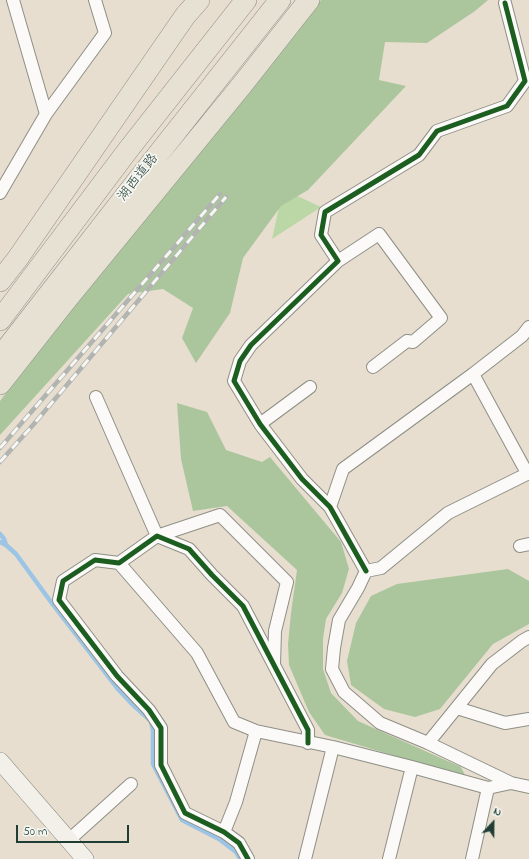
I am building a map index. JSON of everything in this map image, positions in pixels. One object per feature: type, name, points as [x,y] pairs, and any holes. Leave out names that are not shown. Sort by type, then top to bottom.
[{"type":"highway","points":[[0,282],[185,16],[199,0]]},
{"type":"highway","name":"湖西道路","points":[[0,320],[128,150],[246,0]]},
{"type":"highway","name":"湖西道路","points":[[0,357],[280,0]]},
{"type":"highway","points":[[0,384],[309,0]]},
{"type":"street","points":[[13,0],[46,114]]},
{"type":"street","points":[[0,193],[46,114],[105,33],[95,0]]},
{"type":"street","points":[[338,261],[321,234],[325,212],[419,155],[437,131],[507,106],[525,80],[505,3]]},
{"type":"street","points":[[366,571],[330,507],[302,479],[260,424],[234,381],[240,361],[251,345],[338,261],[378,234],[441,318],[413,342],[407,341],[373,367]]},
{"type":"street","points":[[330,507],[343,469],[473,374],[522,336],[529,327]]},
{"type":"street","points":[[366,571],[382,568],[448,513],[528,473],[473,374]]},
{"type":"street","points":[[260,424],[310,387]]},
{"type":"street","points":[[96,397],[157,536],[189,549],[243,606],[308,730],[308,743]]},
{"type":"street","points":[[248,859],[239,843],[224,832],[185,813],[161,765],[160,728],[149,710],[117,676],[59,600],[63,581],[95,560],[119,562],[157,536],[220,515],[287,582],[274,631],[274,666]]},
{"type":"street","points":[[119,562],[197,653],[234,722],[256,731],[333,747],[488,788],[511,783]]},
{"type":"street","points":[[366,571],[339,620],[332,668],[344,692],[380,723],[428,743],[511,783],[529,787]]},
{"type":"street","points":[[428,743],[492,664],[529,637]]},
{"type":"street","points":[[457,708],[505,723],[529,719]]},
{"type":"street","points":[[224,832],[236,802],[256,731]]},
{"type":"street","points":[[305,859],[333,747]]},
{"type":"street","points":[[0,761],[85,859]]},
{"type":"street","points":[[389,859],[412,767]]},
{"type":"street","points":[[69,840],[131,784]]},
{"type":"street","points":[[472,859],[488,788]]},
{"type":"green space","points":[[321,0],[488,0],[475,11],[427,43],[385,42],[379,80],[406,86],[308,190],[281,206],[243,258],[230,313],[196,363],[182,338],[193,308],[163,289],[128,294],[0,435],[0,401],[73,303]]},
{"type":"green space","points":[[293,194],[321,207],[272,239],[281,198]]},
{"type":"green space","points":[[177,403],[207,412],[226,450],[262,462],[270,457],[341,542],[349,569],[342,593],[326,619],[323,639],[323,669],[331,693],[358,721],[461,767],[466,777],[325,735],[309,712],[289,665],[288,644],[297,570],[227,506],[193,511],[181,459]]},
{"type":"green space","points":[[508,569],[529,581],[529,624],[493,644],[440,709],[415,717],[384,709],[351,685],[347,661],[356,623],[371,596],[397,584]]},
{"type":"waterway","points":[[0,534],[6,545]]},
{"type":"waterway","points":[[0,542],[16,554],[117,688],[151,721],[153,731],[153,764],[182,820],[219,839],[236,852],[240,859]]},
{"type":"railway","points":[[0,448],[220,194]]},
{"type":"railway","points":[[0,462],[226,197]]},
{"type":"cycle path","points":[[366,571],[330,507],[302,479],[260,424],[234,381],[240,361],[251,345],[338,261],[321,235],[325,212],[419,155],[437,131],[507,106],[525,81],[505,3]]},
{"type":"cycle path","points":[[248,859],[239,843],[224,832],[185,813],[161,765],[161,728],[149,710],[117,676],[59,600],[63,581],[95,560],[119,563],[157,536],[189,549],[243,606],[308,730],[308,743]]}]
